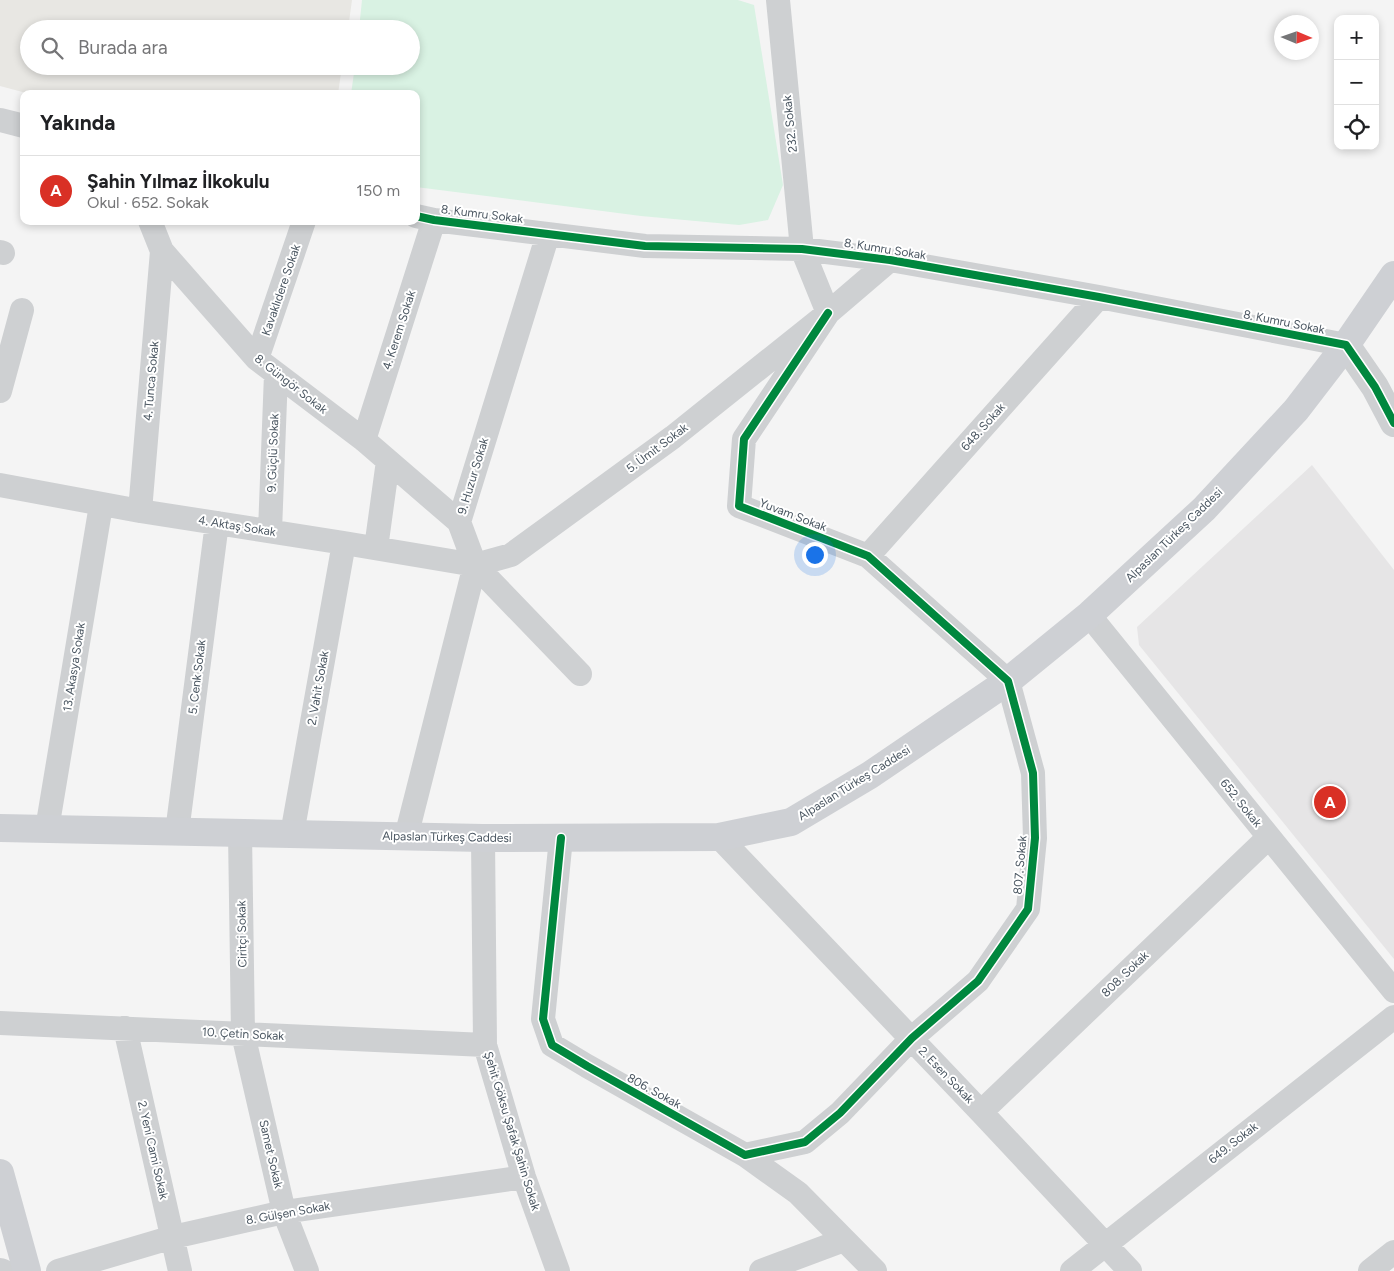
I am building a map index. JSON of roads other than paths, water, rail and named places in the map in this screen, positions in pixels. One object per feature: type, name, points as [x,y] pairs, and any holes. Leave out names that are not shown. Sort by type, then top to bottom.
[{"type":"main road","name":"Alpaslan Türkeş Caddesi","points":[[0,828],[483,838],[719,837],[792,822],[870,775],[1008,681],[1088,615],[1204,509],[1296,410],[1346,345],[1394,275]]},
{"type":"main road","points":[[0,1174],[27,1271]]},
{"type":"street","name":"232. Sokak","points":[[778,0],[802,249],[828,313]]},
{"type":"street","points":[[0,120],[20,125]]},
{"type":"street","name":"8. Kumru Sokak","points":[[425,218],[645,246],[802,249],[890,260],[1099,297],[1346,345]]},
{"type":"street","name":"4. Kerem Sokak","points":[[364,440],[425,218]]},
{"type":"street","name":"8. Güngör Sokak","points":[[152,225],[162,251],[257,359],[364,440],[459,522]]},
{"type":"street","name":"Kavaklıdere Sokak","points":[[257,359],[303,225]]},
{"type":"street","name":"9. Huzur Sokak","points":[[474,565],[459,522],[548,234]]},
{"type":"street","name":"4. Tunca Sokak","points":[[140,512],[162,251]]},
{"type":"street","points":[[828,313],[890,260]]},
{"type":"street","name":"648. Sokak","points":[[868,556],[1099,297]]},
{"type":"street","points":[[0,391],[5,355],[22,310]]},
{"type":"street","name":"Yuvam Sokak","points":[[828,313],[744,439],[739,506],[868,556],[1008,681]]},
{"type":"street","name":"5. Ümit Sokak","points":[[474,565],[511,555],[673,437],[828,313]]},
{"type":"street","points":[[1346,345],[1376,388],[1394,424]]},
{"type":"street","name":"9. Güçlü Sokak","points":[[270,531],[276,374]]},
{"type":"street","points":[[376,548],[388,461]]},
{"type":"street","name":"4. Aktaş Sokak","points":[[0,485],[140,512],[344,542],[474,565]]},
{"type":"street","name":"13. Akasya Sokak","points":[[47,829],[101,505]]},
{"type":"street","name":"5. Cenk Sokak","points":[[177,832],[217,523]]},
{"type":"street","name":"2. Vahit Sokak","points":[[292,834],[344,542]]},
{"type":"street","points":[[474,565],[580,674]]},
{"type":"street","points":[[406,837],[474,565]]},
{"type":"street","name":"652. Sokak","points":[[1088,615],[1394,991]]},
{"type":"street","name":"807. Sokak","points":[[912,1038],[978,980],[1028,909],[1035,838],[1033,773],[1008,681]]},
{"type":"street","name":"Ciritçi Sokak","points":[[240,833],[243,1034]]},
{"type":"street","name":"2. Esen Sokak","points":[[719,837],[912,1038],[1130,1271]]},
{"type":"street","name":"808. Sokak","points":[[981,1112],[1269,837]]},
{"type":"street","name":"Şehit Göksu Şafak Şahin Sokak","points":[[483,838],[485,1045],[524,1177],[558,1271]]},
{"type":"street","name":"806. Sokak","points":[[561,838],[542,1019],[552,1045],[745,1154],[798,1193],[875,1271]]},
{"type":"street","name":"649. Sokak","points":[[1072,1271],[1394,1017]]},
{"type":"street","name":"10. Çetin Sokak","points":[[0,1023],[485,1045]]},
{"type":"street","name":"2. Yeni Cami Sokak","points":[[125,1028],[180,1271]]},
{"type":"street","name":"Samet Sokak","points":[[243,1034],[284,1212],[307,1271]]},
{"type":"street","points":[[745,1154],[806,1142],[840,1113],[912,1038]]},
{"type":"street","name":"8. Gülşen Sokak","points":[[58,1271],[172,1237],[284,1212],[524,1177]]},
{"type":"street","points":[[761,1271],[844,1240]]},
{"type":"street","points":[[1370,1271],[1394,1252]]},
{"type":"place","name":"Şahin Yılmaz İlkokulu","points":[[1330,802]]}]
